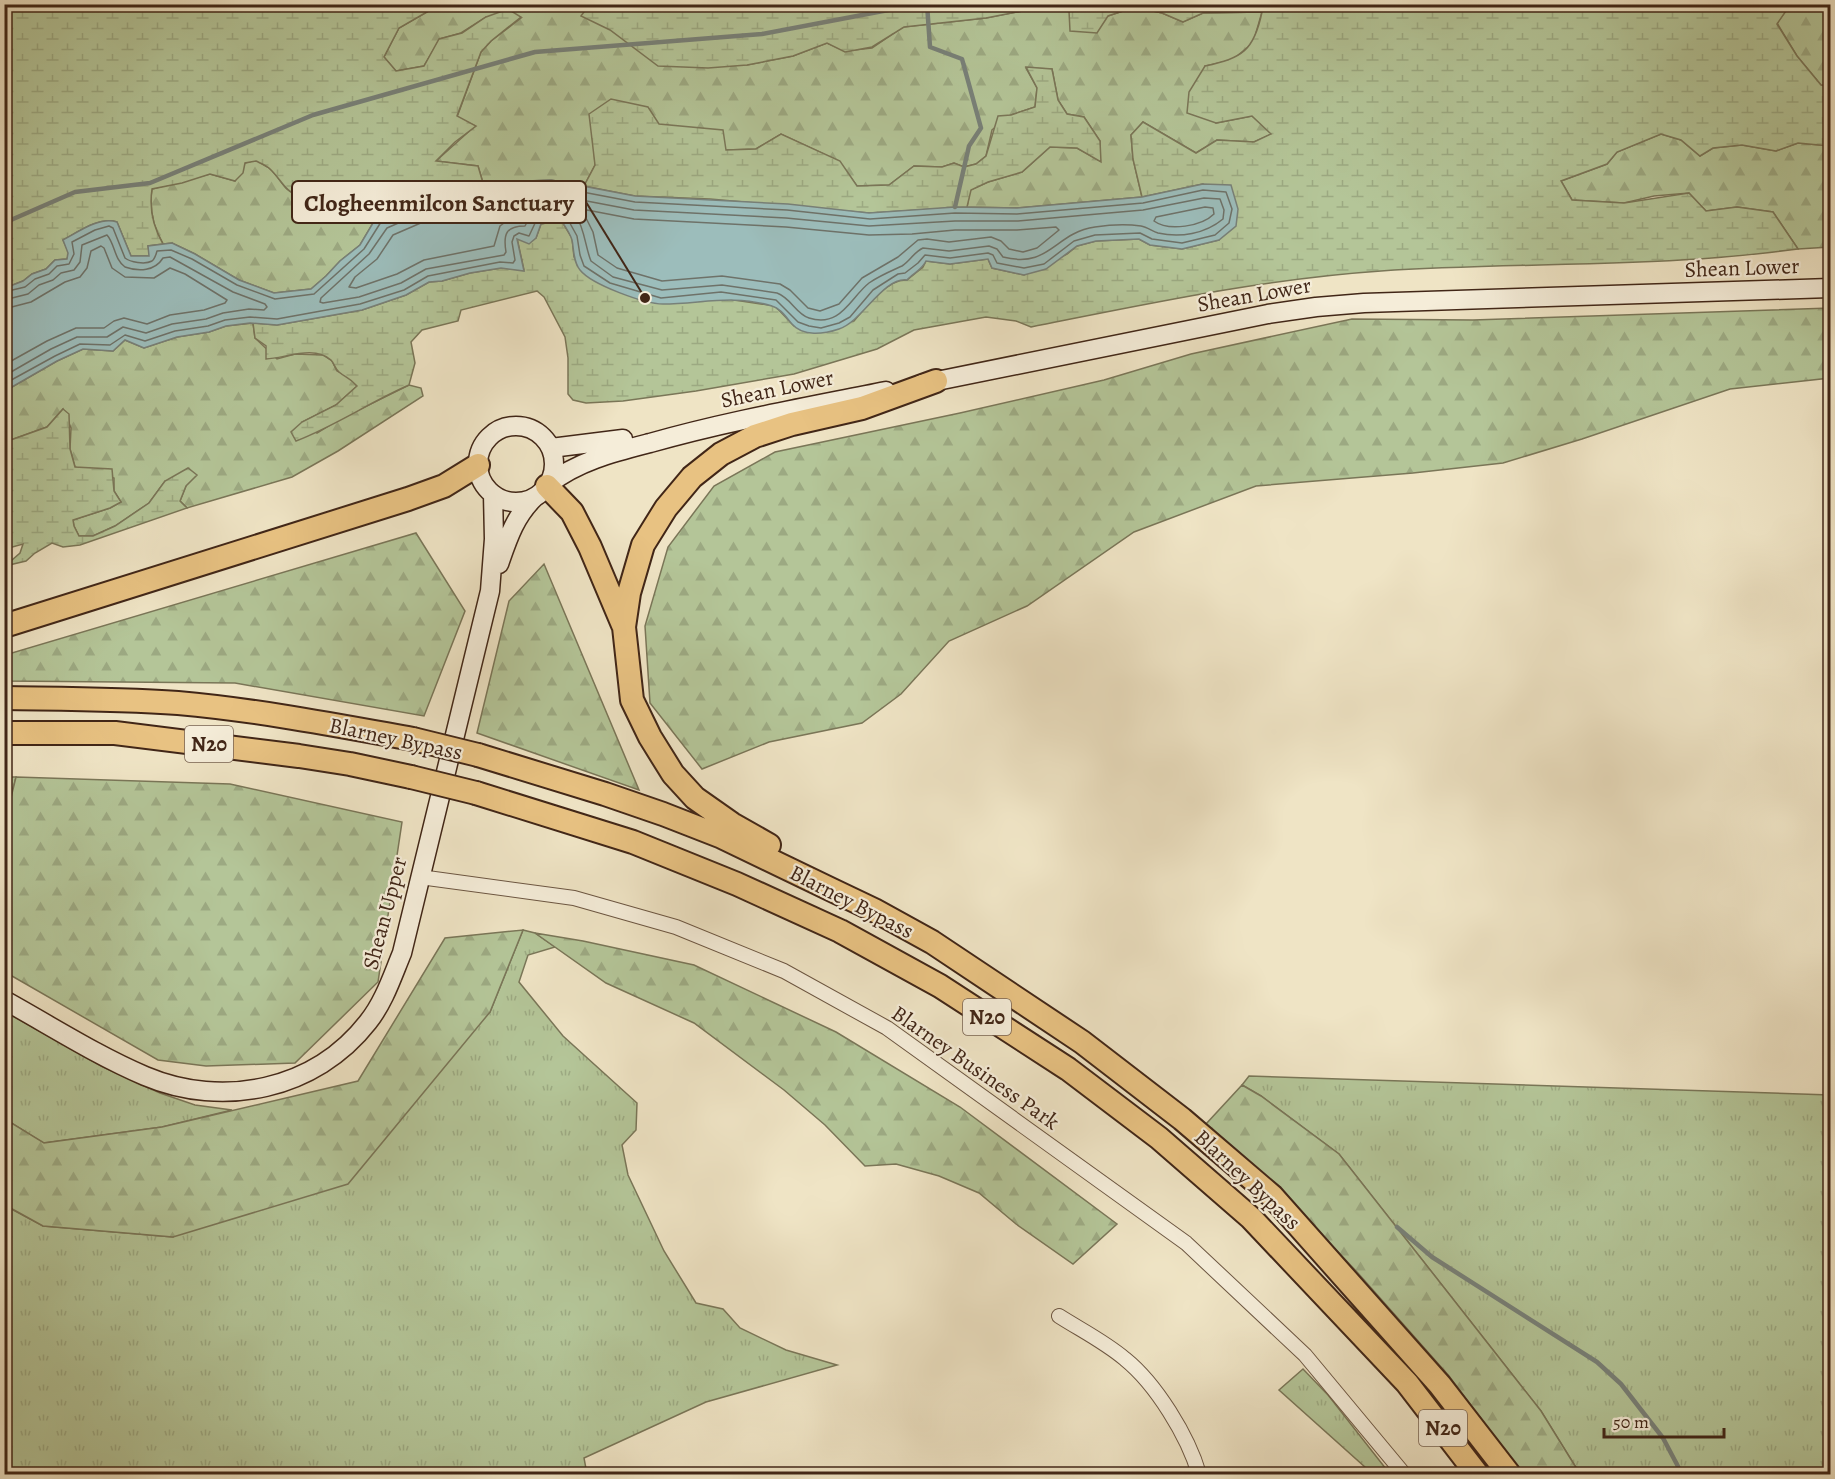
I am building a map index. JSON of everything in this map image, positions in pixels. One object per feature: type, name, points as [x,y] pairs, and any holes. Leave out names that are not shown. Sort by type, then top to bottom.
[{"type":"highway","points":[[932,942],[863,897],[732,824],[695,798],[673,774],[650,737],[633,700],[628,680],[624,627],[629,593],[643,545],[666,508],[692,477],[721,454],[755,436],[792,424],[862,408],[936,381]]},
{"type":"highway","points":[[4,626],[408,500],[444,486],[478,465]]},
{"type":"highway","points":[[545,488],[572,512],[590,547],[624,627]]},
{"type":"highway","name":"Blarney Bypass","points":[[4,698],[179,704],[298,718],[413,739],[478,755],[605,794],[722,837],[874,910],[932,942],[1082,1042],[1182,1119],[1272,1196],[1440,1385],[1509,1474]]},
{"type":"highway","name":"Blarney Bypass","points":[[4,733],[115,733],[299,756],[411,777],[476,793],[633,842],[737,884],[840,931],[940,986],[1068,1070],[1159,1138],[1251,1218],[1407,1383],[1477,1474]]},
{"type":"main road","name":"Shean Lower","points":[[551,448],[600,444],[696,430],[1257,316],[1316,307],[1431,300],[1830,288]]},
{"type":"main road","points":[[512,426],[532,429],[541,435],[551,448],[554,466],[545,488],[528,500],[516,502],[504,500],[493,494],[485,486],[478,465],[479,454],[484,443],[491,435],[512,426]]},
{"type":"main road","name":"Shean Lower","points":[[545,488],[556,477],[596,458],[696,430]]},
{"type":"main road","name":"Shean Upper","points":[[4,1000],[145,1076],[192,1090],[243,1092],[264,1089],[285,1083],[328,1060],[368,1022],[387,992],[402,953],[490,591],[514,523],[525,506],[545,488]]},
{"type":"main road","name":"Shean Upper","points":[[490,591],[494,539],[493,494]]},
{"type":"street","name":"Blarney Business Park","points":[[420,877],[574,898],[676,927],[784,971],[886,1028],[1186,1243],[1305,1355],[1404,1474]]},
{"type":"street","points":[[1059,1316],[1125,1359],[1150,1386],[1174,1420],[1195,1461],[1199,1474]]},
{"type":"green space","points":[[5,5],[439,5],[399,28],[384,57],[396,71],[424,66],[439,39],[462,33],[486,17],[508,9],[521,17],[481,52],[457,116],[476,126],[436,161],[478,166],[483,183],[455,184],[376,218],[363,217],[354,223],[344,221],[340,217],[351,202],[349,186],[339,183],[328,187],[318,186],[300,194],[294,193],[284,186],[267,167],[256,161],[245,163],[243,173],[235,181],[210,174],[152,189],[153,218],[163,244],[148,246],[150,256],[131,256],[117,222],[104,221],[63,240],[69,253],[67,259],[55,260],[46,269],[5,288]]},
{"type":"green space","points":[[439,5],[589,5],[582,16],[747,65],[793,56],[827,43],[845,51],[872,48],[903,27],[986,18],[1038,8],[1108,16],[1135,7],[1162,13],[1183,22],[1203,13],[1262,12],[1253,43],[1232,60],[1205,66],[1216,123],[1252,116],[1272,134],[1254,142],[1217,140],[1196,153],[1143,122],[1131,135],[1133,159],[1142,197],[1017,208],[967,207],[970,190],[1022,172],[1050,147],[1077,148],[1100,161],[1100,141],[1084,117],[1067,114],[1058,100],[1052,69],[1026,68],[1037,88],[1035,107],[1011,115],[992,130],[986,156],[976,164],[964,167],[954,163],[942,167],[914,166],[889,185],[857,186],[839,161],[781,134],[756,149],[594,148],[595,165],[584,186],[551,180],[483,183],[478,166],[436,161],[475,126],[457,117],[481,52],[491,41],[521,18],[486,17],[461,33],[440,39],[424,66],[396,71],[384,57],[399,28]]},
{"type":"green space","points":[[589,5],[1790,5],[1777,24],[1797,56],[1821,85],[1830,87],[1830,146],[1798,143],[1776,151],[1742,145],[1713,148],[1700,156],[1681,140],[1661,134],[1617,152],[1607,164],[1561,181],[1572,200],[1624,203],[1689,193],[1706,211],[1737,207],[1773,212],[1798,249],[1659,261],[1421,269],[1337,275],[1205,293],[1031,327],[1016,321],[986,317],[914,330],[877,349],[794,374],[623,401],[586,403],[573,400],[568,394],[568,358],[565,337],[544,297],[537,291],[461,310],[458,321],[422,330],[411,342],[415,363],[409,385],[296,441],[291,432],[302,422],[336,405],[357,386],[338,371],[331,360],[316,353],[266,359],[266,346],[255,338],[253,323],[277,325],[362,310],[406,295],[429,282],[501,268],[524,270],[517,238],[536,238],[541,224],[561,220],[572,238],[574,257],[698,301],[721,298],[775,306],[794,326],[854,321],[885,289],[892,284],[907,280],[923,267],[926,261],[950,264],[988,259],[992,268],[1024,275],[1067,254],[1077,246],[1096,241],[1139,239],[1150,245],[1182,249],[1219,240],[1203,184],[1142,197],[1133,159],[1131,135],[1143,122],[1196,153],[1217,140],[1254,142],[1271,134],[1252,116],[1216,123],[1187,113],[1189,92],[1205,66],[1228,60],[1244,51],[1255,36],[1262,12],[1203,13],[1183,22],[1162,13],[1135,7],[1108,16],[1097,33],[1070,31],[1069,11],[1038,8],[986,18],[904,27],[872,47],[845,52],[827,43],[793,56],[747,65],[708,68],[658,66],[610,30],[581,16]]},
{"type":"green space","points":[[1790,5],[1830,5],[1830,87],[1821,85],[1797,56],[1777,23]]},
{"type":"green space","points":[[1026,67],[1052,69],[1058,100],[1067,114],[1084,117],[1100,141],[1101,162],[1077,148],[1050,147],[1022,172],[988,182],[971,190],[967,207],[869,213],[710,199],[635,196],[584,186],[595,165],[589,114],[611,99],[648,107],[659,124],[723,130],[726,150],[756,149],[781,134],[840,161],[857,186],[889,185],[914,166],[942,167],[954,163],[964,167],[976,164],[986,156],[998,116],[1011,115],[1035,107],[1037,88]]},
{"type":"green space","points":[[1661,134],[1681,140],[1700,156],[1713,148],[1742,145],[1776,151],[1798,143],[1830,146],[1830,247],[1798,249],[1773,212],[1737,207],[1706,211],[1689,193],[1654,196],[1624,203],[1572,200],[1561,181],[1607,164],[1617,152]]},
{"type":"green space","points":[[256,160],[269,168],[284,186],[294,193],[300,194],[318,186],[328,187],[339,183],[349,186],[351,202],[344,210],[363,217],[376,218],[360,245],[311,289],[274,293],[239,280],[172,243],[163,244],[157,231],[152,211],[152,189],[210,174],[235,181],[245,163]]},
{"type":"green space","points":[[1830,308],[1830,378],[1730,389],[1503,463],[1256,486],[1134,532],[1027,606],[949,641],[901,694],[862,723],[769,742],[702,769],[650,703],[645,626],[668,547],[714,486],[775,452],[1104,380],[1191,354],[1352,319],[1473,320]]},
{"type":"green space","points":[[253,323],[255,338],[277,359],[295,354],[323,355],[332,361],[337,371],[349,377],[357,386],[336,405],[302,422],[317,433],[338,420],[409,385],[421,388],[423,396],[338,451],[292,477],[187,508],[180,501],[186,486],[165,481],[149,503],[115,526],[93,536],[79,536],[73,520],[121,502],[114,491],[114,478],[75,467],[70,449],[71,428],[63,409],[47,427],[5,442],[5,391],[57,361],[83,349],[113,351],[125,340],[144,348],[177,337],[209,332],[226,326]]},
{"type":"green space","points":[[63,409],[69,414],[70,449],[75,467],[112,469],[114,491],[121,502],[73,520],[79,536],[93,536],[115,526],[149,503],[165,481],[188,468],[197,475],[186,486],[180,501],[187,508],[80,545],[63,547],[52,543],[26,561],[5,566],[20,553],[23,544],[5,549],[5,442],[47,427]]},
{"type":"green space","points":[[416,533],[465,611],[424,716],[235,683],[5,681],[5,655]]},
{"type":"green space","points":[[544,564],[639,790],[477,733],[509,601]]},
{"type":"green space","points":[[5,777],[16,777],[5,822]]},
{"type":"green space","points":[[16,777],[230,784],[402,822],[378,982],[295,1063],[206,1066],[158,1060],[5,972],[5,822]]},
{"type":"green space","points":[[523,930],[535,933],[555,947],[528,955],[519,982],[563,1036],[637,1103],[636,1130],[622,1145],[628,1175],[664,1251],[696,1303],[723,1309],[740,1328],[786,1350],[837,1365],[706,1402],[584,1458],[587,1474],[5,1474],[4,1205],[43,1226],[173,1237],[490,1012]]},
{"type":"green space","points":[[523,930],[490,1012],[348,1184],[173,1237],[43,1226],[5,1205],[5,1119],[44,1143],[162,1127],[358,1081],[445,938]]},
{"type":"green space","points":[[535,933],[694,965],[836,1032],[960,1107],[1117,1224],[1073,1264],[1016,1224],[979,1193],[939,1176],[896,1164],[865,1166],[825,1125],[784,1090],[694,1023],[606,983]]},
{"type":"green space","points":[[4,1011],[101,1066],[160,1093],[195,1105],[232,1110],[162,1127],[43,1143],[5,1119]]},
{"type":"green space","points":[[1249,1076],[1830,1095],[1830,1474],[1580,1474],[1541,1411],[1339,1154],[1261,1096],[1242,1085]]},
{"type":"green space","points":[[1242,1085],[1261,1096],[1339,1154],[1541,1411],[1580,1474],[1521,1474],[1449,1376],[1357,1272],[1271,1181],[1206,1124]]},
{"type":"green space","points":[[1303,1369],[1328,1395],[1390,1474],[1369,1474],[1366,1468],[1279,1390]]},
{"type":"water","points":[[551,180],[635,196],[788,204],[869,213],[955,207],[1017,208],[1142,197],[1203,184],[1231,185],[1238,209],[1236,226],[1219,240],[1182,249],[1150,245],[1139,239],[1096,241],[1077,246],[1046,269],[1024,275],[992,268],[988,259],[950,264],[926,261],[907,280],[889,285],[848,325],[820,333],[802,331],[775,307],[758,302],[730,300],[663,304],[619,293],[596,282],[580,270],[575,259],[571,237],[561,220],[541,224],[536,238],[529,244],[517,239],[524,271],[501,268],[429,282],[406,295],[362,310],[277,325],[250,323],[226,326],[209,332],[177,337],[144,348],[125,340],[113,351],[83,349],[5,391],[5,288],[46,269],[55,260],[67,259],[68,253],[63,240],[96,223],[117,222],[131,256],[149,256],[148,246],[172,243],[239,280],[274,293],[311,289],[360,245],[376,218],[455,184]]},
{"type":"waterway","points":[[4,223],[75,192],[150,183],[313,115],[535,52],[762,34],[920,4]]},
{"type":"waterway","points":[[927,4],[930,47],[962,59],[981,128],[969,146],[955,207]]},
{"type":"waterway","points":[[1359,4],[1403,7],[1429,4]]},
{"type":"waterway","points":[[1397,1227],[1432,1257],[1597,1362],[1621,1384],[1663,1438],[1682,1474]]},
{"type":"place","name":"Clogheenmilcon Sanctuary","points":[[645,298]]}]
